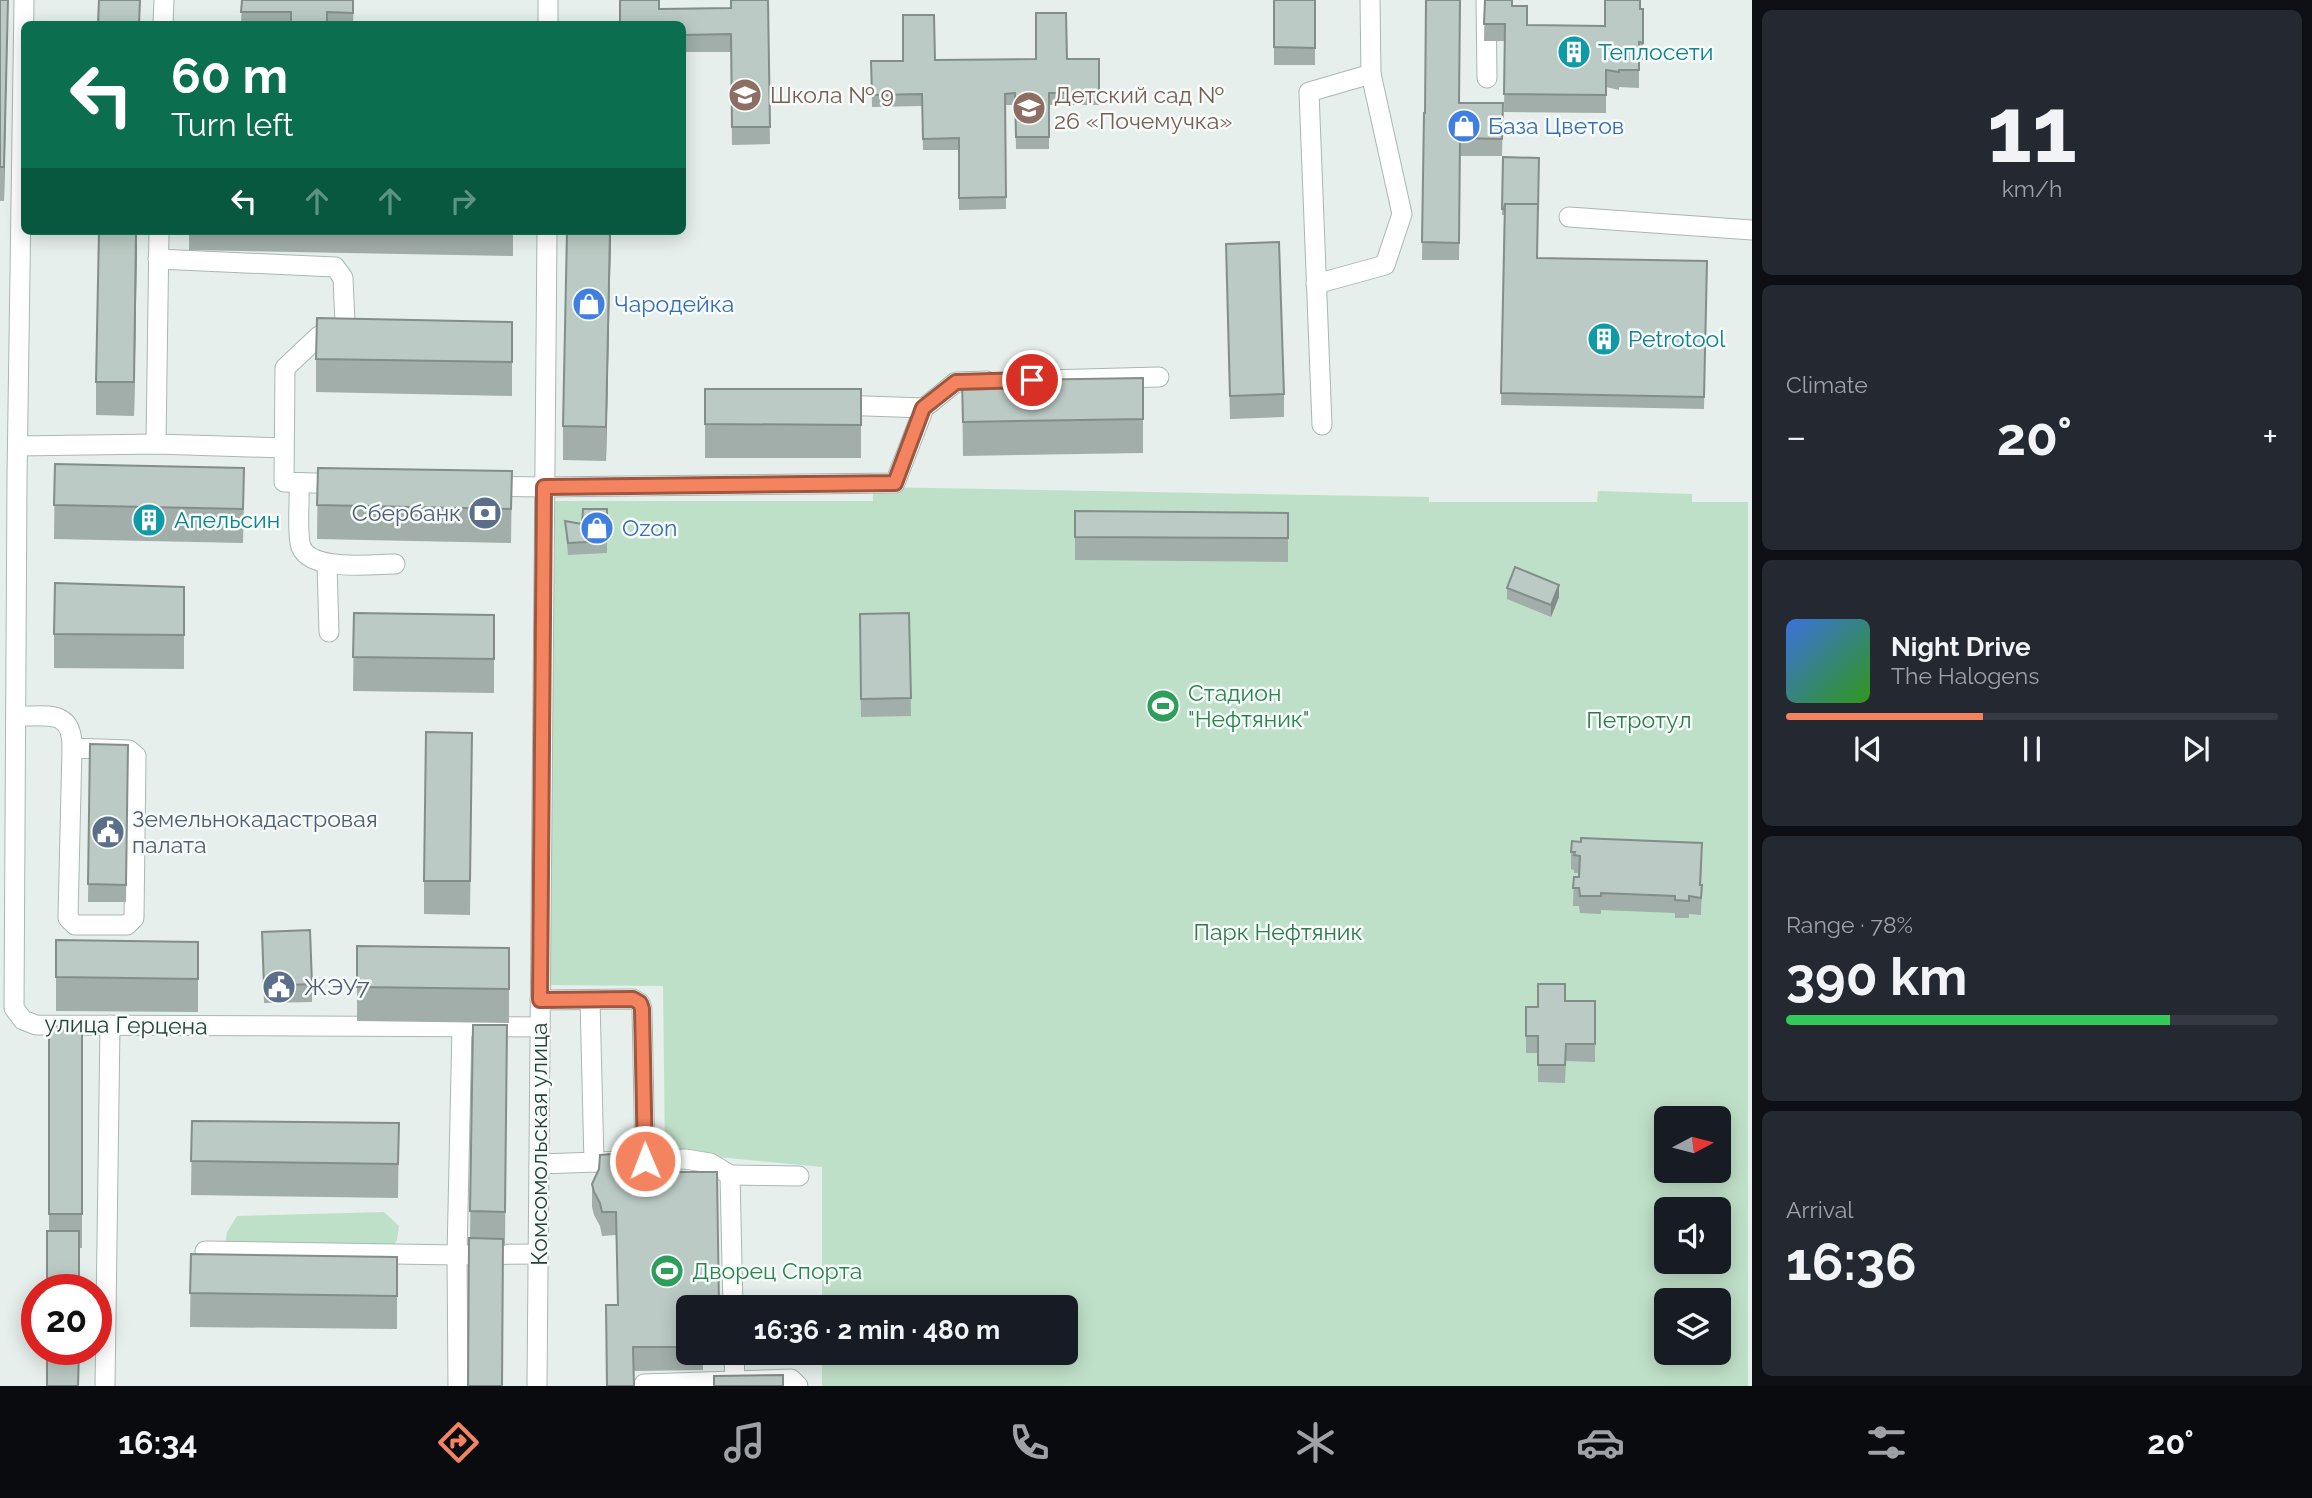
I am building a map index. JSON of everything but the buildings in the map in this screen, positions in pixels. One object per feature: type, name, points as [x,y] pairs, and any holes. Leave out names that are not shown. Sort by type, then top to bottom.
[{"type":"street","name":"улица Герцена","points":[[24,0],[24,21]]},
{"type":"street","points":[[163,21],[164,0]]},
{"type":"street","points":[[548,0],[548,21]]},
{"type":"street","points":[[1317,285],[1385,265],[1402,214],[1371,74],[1370,0]]},
{"type":"street","points":[[1486,0],[1487,78]]},
{"type":"street","points":[[1322,425],[1309,92],[1371,74]]},
{"type":"street","points":[[1569,217],[1752,230]]},
{"type":"street","name":"улица Герцена","points":[[21,223],[18,446],[9,477],[16,716],[14,1008],[23,1020],[36,1025],[540,1027]]},
{"type":"street","points":[[156,444],[159,235]]},
{"type":"street","name":"Комсомольская улица","points":[[537,1386],[547,235]]},
{"type":"street","points":[[158,259],[335,267],[343,278],[345,323],[337,335],[319,336],[285,368],[284,482],[367,484]]},
{"type":"street","points":[[462,486],[895,483],[923,408],[956,382],[1159,377]]},
{"type":"street","points":[[817,404],[923,408]]},
{"type":"street","points":[[18,446],[156,444],[284,447]]},
{"type":"street","points":[[299,483],[300,546],[310,558],[327,564],[395,564]]},
{"type":"street","points":[[327,564],[329,632]]},
{"type":"street","points":[[16,716],[60,717],[68,723],[72,736],[68,918],[75,925],[127,925],[134,918],[136,757],[128,750],[72,748]]},
{"type":"street","points":[[540,1000],[633,999],[640,1003],[645,1161]]},
{"type":"street","points":[[590,1000],[594,1162]]},
{"type":"street","points":[[105,1386],[110,1025]]},
{"type":"street","points":[[458,1386],[457,1255],[462,1027]]},
{"type":"street","points":[[539,1164],[685,1160],[710,1163],[730,1175],[799,1176]]},
{"type":"street","points":[[730,1175],[733,1295]]},
{"type":"street","points":[[205,1251],[538,1254]]},
{"type":"street","points":[[734,1365],[735,1381]]},
{"type":"street","points":[[645,1384],[791,1379],[798,1386]]},
{"type":"green space","name":"Парк Нефтяник","points":[[873,487],[1429,497],[1429,502],[1597,502],[1598,491],[1692,494],[1692,502],[1748,502],[1748,1386],[822,1386],[822,1365],[1078,1365],[1078,1295],[822,1295],[822,1167],[665,1152],[663,986],[550,985],[555,501],[873,501]]},
{"type":"green space","points":[[384,1212],[399,1226],[397,1240],[389,1253],[224,1248],[227,1232],[237,1216]]},
{"type":"place","name":"Теплосети","points":[[1574,52]]},
{"type":"place","name":"Школа № 9","points":[[745,95]]},
{"type":"place","name":"Детский сад № 26 «Почемучка»","points":[[1029,108]]},
{"type":"place","name":"База Цветов","points":[[1464,126]]},
{"type":"place","name":"Чародейка","points":[[589,304]]},
{"type":"place","name":"Petrotool","points":[[1604,339]]},
{"type":"place","name":"Сбербанк","points":[[485,513]]},
{"type":"place","name":"Апельсин","points":[[149,520]]},
{"type":"place","name":"Ozon","points":[[597,528]]},
{"type":"place","name":"Стадион \"Нефтяник\"","points":[[1163,706]]},
{"type":"place","name":"Земельнокадастровая палата","points":[[108,832]]},
{"type":"place","name":"ЖЭУ7","points":[[279,987]]},
{"type":"place","name":"Дворец Спорта","points":[[667,1271]]},
{"type":"route","points":[[645,1161],[640,1003],[633,999],[540,1000],[544,487],[895,483],[923,408],[956,382],[1032,380]]},
{"type":"park label","name":"Петротул","points":[[1639,720]]}]
